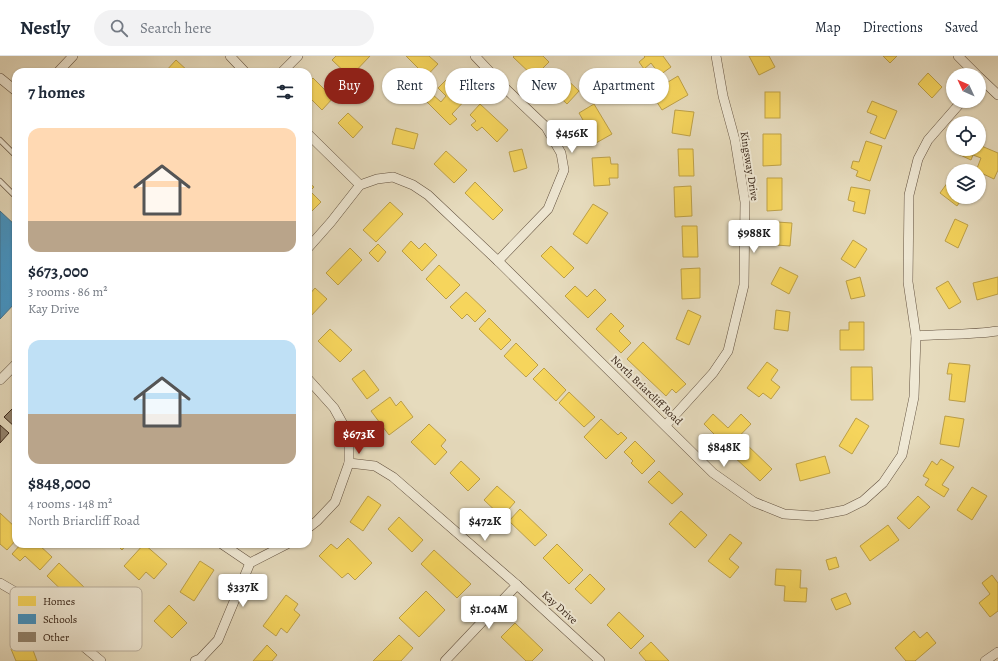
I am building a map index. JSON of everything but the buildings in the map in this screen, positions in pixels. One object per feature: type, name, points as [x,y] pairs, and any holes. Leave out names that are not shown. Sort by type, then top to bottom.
[{"type":"street","points":[[62,68],[73,56]]},
{"type":"street","points":[[230,56],[241,68]]},
{"type":"street","points":[[286,68],[298,56]]},
{"type":"street","points":[[475,56],[507,90],[546,127],[561,153],[564,170],[548,209],[498,261]]},
{"type":"street","name":"Kingsway Drive","points":[[666,426],[713,373],[728,351],[744,285],[744,202],[735,140],[723,96],[716,56]]},
{"type":"street","points":[[958,56],[969,68]]},
{"type":"street","points":[[0,78],[12,88]]},
{"type":"street","points":[[986,84],[998,95]]},
{"type":"street","name":"North Briarcliff Road","points":[[360,184],[377,179],[393,177],[413,185],[428,195],[498,261],[713,473],[754,502],[784,514],[814,516],[845,510],[864,501],[883,482],[902,455],[914,397],[916,336],[908,282],[909,195],[918,159],[928,140],[956,108]]},
{"type":"street","points":[[312,138],[360,184],[331,222],[312,243]]},
{"type":"street","points":[[916,336],[961,335],[998,331]]},
{"type":"street","points":[[0,380],[12,368]]},
{"type":"street","points":[[312,383],[334,408],[349,436],[349,463],[335,502],[312,525]]},
{"type":"street","name":"Kay Drive","points":[[349,463],[375,466],[393,477],[517,585],[600,661]]},
{"type":"street","points":[[228,548],[250,563]]},
{"type":"street","points":[[195,661],[200,659],[218,640],[250,563],[279,548]]},
{"type":"street","points":[[0,583],[10,589]]},
{"type":"street","points":[[445,661],[517,585]]},
{"type":"street","points":[[89,651],[101,661]]},
{"type":"street","points":[[984,661],[998,652]]},
{"type":"lane","points":[[0,140],[12,152]]},
{"type":"lane","points":[[0,181],[12,193]]}]
